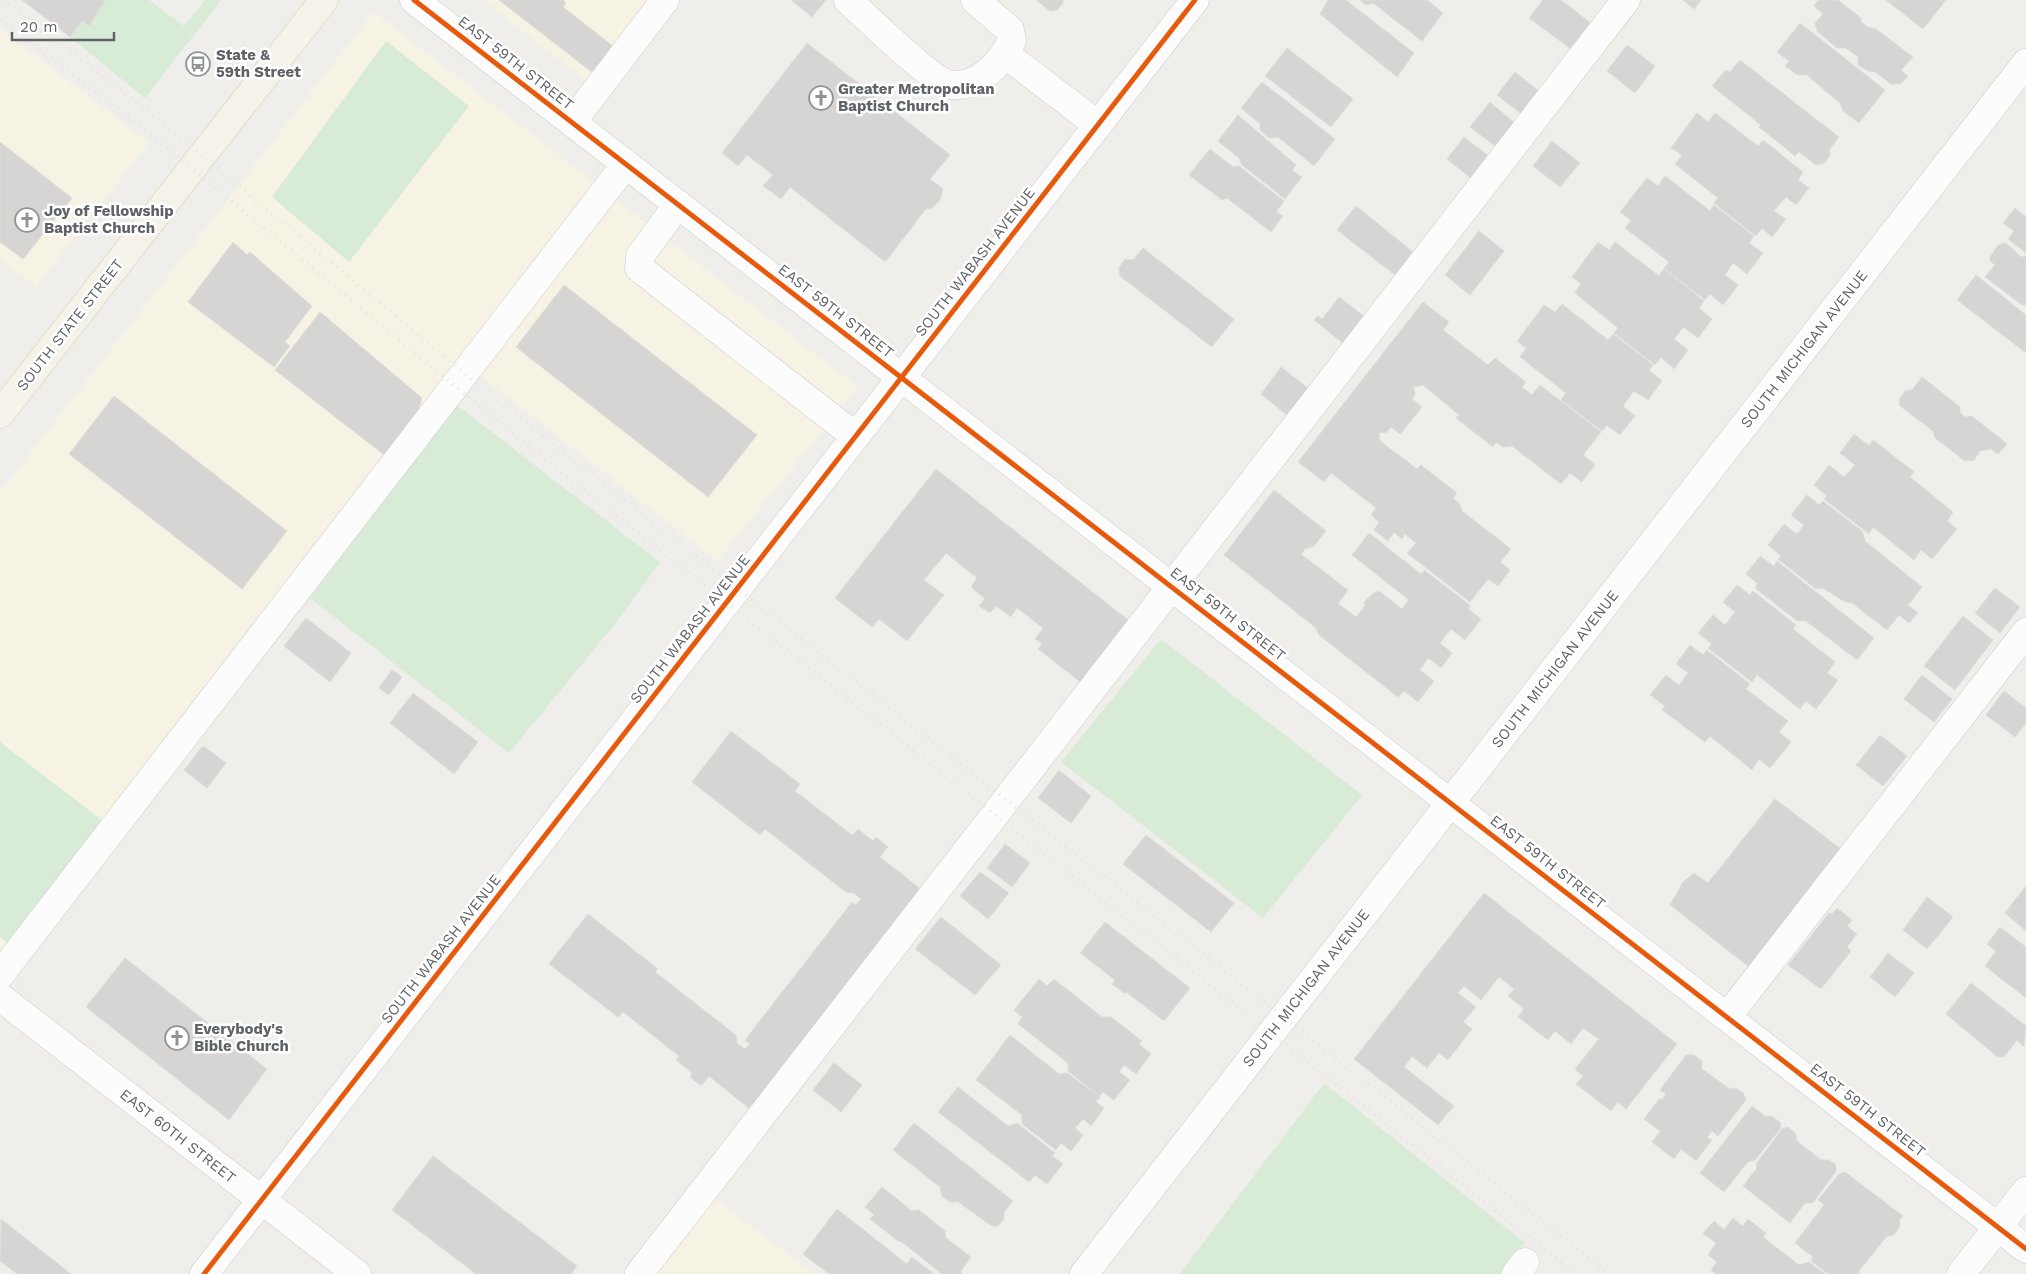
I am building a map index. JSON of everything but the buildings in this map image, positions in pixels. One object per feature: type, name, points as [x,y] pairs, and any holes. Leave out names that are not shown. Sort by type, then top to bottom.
[{"type":"main road","name":"SOUTH STATE STREET","points":[[0,414],[324,0]]},
{"type":"street","name":"EAST 59TH STREET","points":[[414,0],[2026,1249]]},
{"type":"street","points":[[572,122],[665,0]]},
{"type":"street","points":[[848,0],[915,61],[949,85],[968,84],[990,73],[1005,54],[1012,41],[1010,30],[975,0]]},
{"type":"street","name":"SOUTH WABASH AVENUE","points":[[204,1274],[1195,0]]},
{"type":"street","points":[[639,1274],[1626,0]]},
{"type":"street","points":[[1005,54],[1098,125]]},
{"type":"street","name":"SOUTH MICHIGAN AVENUE","points":[[1084,1274],[2026,63]]},
{"type":"street","points":[[0,975],[626,164]]},
{"type":"street","points":[[678,204],[640,256],[638,268],[855,436]]},
{"type":"street","points":[[1727,1017],[2026,632]]},
{"type":"street","name":"EAST 60TH STREET","points":[[0,997],[357,1274]]},
{"type":"street","points":[[1961,1274],[2026,1190]]},
{"type":"shaded area","points":[[483,0],[665,0],[597,89]]},
{"type":"shaded area","points":[[374,12],[858,387],[717,561],[469,367],[0,958],[0,492]]},
{"type":"shaded area","points":[[0,29],[149,142],[36,287],[0,259]]},
{"type":"shaded area","points":[[704,1189],[813,1274],[639,1274]]},
{"type":"green space","points":[[105,0],[149,0],[184,26],[205,0],[221,0],[145,98],[70,37],[82,21],[89,26]]},
{"type":"green space","points":[[386,41],[469,106],[349,262],[272,197]]},
{"type":"green space","points":[[457,405],[660,562],[615,624],[509,753],[310,598]]},
{"type":"green space","points":[[1161,639],[1362,795],[1263,918],[1061,762]]},
{"type":"green space","points":[[0,742],[103,821],[7,943],[0,937]]},
{"type":"green space","points":[[1324,1083],[1525,1243],[1500,1274],[1180,1274]]},
{"type":"railway","points":[[3,0],[132,99],[508,408],[1609,1274]]},
{"type":"railway","points":[[0,20],[137,123],[513,434],[1576,1274]]},
{"type":"cycle path","points":[[414,0],[2026,1249]]},
{"type":"cycle path","points":[[204,1274],[1195,0]]},
{"type":"place","name":"State & 59th Street","points":[[198,64]]},
{"type":"place","name":"Greater Metropolitan Baptist Church","points":[[821,98]]},
{"type":"place","name":"Joy of Fellowship Baptist Church","points":[[27,220]]},
{"type":"place","name":"Everybody's Bible Church","points":[[177,1038]]}]
